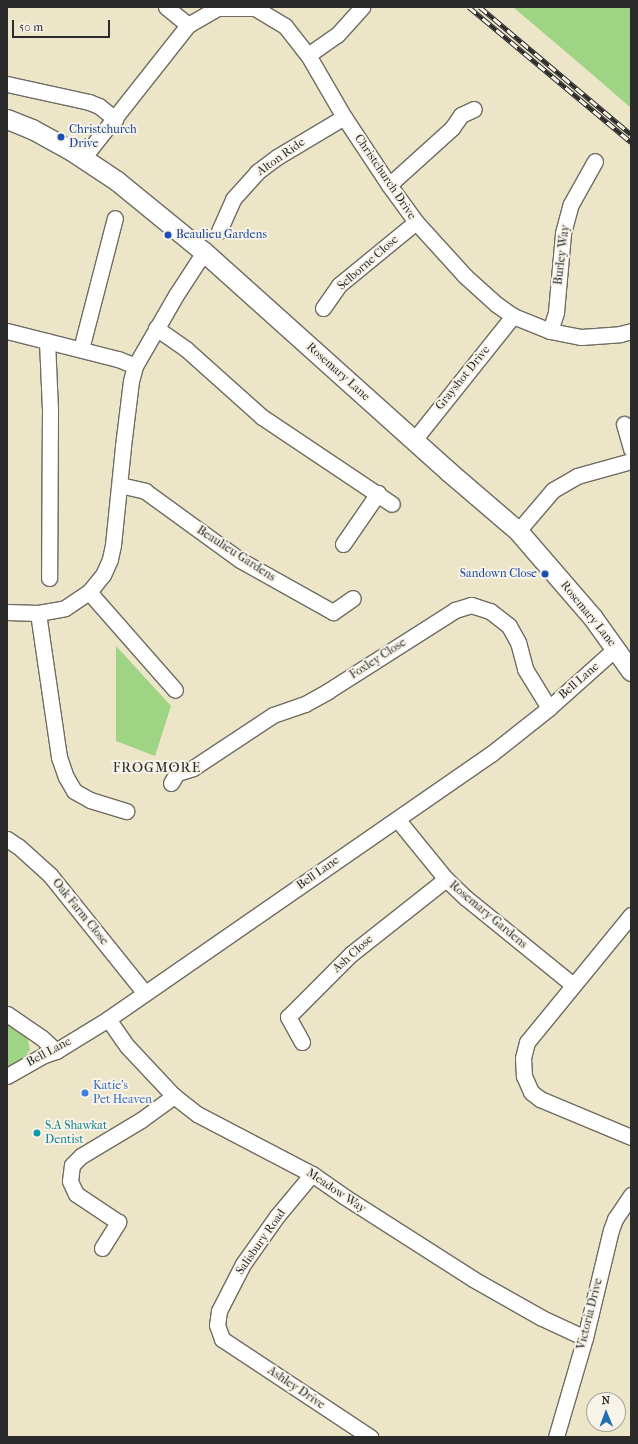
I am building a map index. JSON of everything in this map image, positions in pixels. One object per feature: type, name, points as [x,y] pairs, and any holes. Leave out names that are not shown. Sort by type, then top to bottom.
[{"type":"street","points":[[166,7],[188,25]]},
{"type":"street","points":[[308,55],[337,35],[362,7]]},
{"type":"street","name":"Christchurch Drive","points":[[84,158],[188,25],[218,8],[255,8],[285,26],[308,55],[344,117],[389,185],[416,222],[465,276],[496,304],[513,316],[550,331],[581,337],[620,334],[631,331]]},
{"type":"street","points":[[7,84],[89,102],[99,106],[115,119]]},
{"type":"street","points":[[389,185],[452,128],[461,115],[474,109]]},
{"type":"street","name":"Alton Ride","points":[[219,231],[233,200],[257,172],[277,157],[344,117]]},
{"type":"street","name":"Rosemary Lane","points":[[7,119],[32,129],[84,158],[117,181],[204,252],[518,531],[593,618],[631,671]]},
{"type":"street","name":"Burley Way","points":[[550,331],[556,312],[563,233],[571,204],[595,161]]},
{"type":"street","points":[[82,349],[115,218]]},
{"type":"street","name":"Selborne Close","points":[[324,308],[339,285],[416,222]]},
{"type":"street","points":[[7,612],[38,613],[66,608],[89,592],[103,575],[110,559],[131,381],[135,366],[156,328],[204,252]]},
{"type":"street","name":"Grayshot Drive","points":[[414,440],[513,316]]},
{"type":"street","points":[[156,328],[186,349],[262,416],[378,493],[392,504]]},
{"type":"street","points":[[7,331],[82,349],[118,359],[135,366]]},
{"type":"street","points":[[47,341],[50,409],[49,578]]},
{"type":"street","points":[[624,424],[631,449]]},
{"type":"street","points":[[518,531],[553,490],[577,476],[631,461]]},
{"type":"street","name":"Beaulieu Gardens","points":[[120,484],[145,491],[240,560],[333,612],[352,598]]},
{"type":"street","points":[[343,544],[378,493]]},
{"type":"street","points":[[89,592],[175,690]]},
{"type":"street","name":"Foxley Close","points":[[171,783],[177,772],[193,768],[273,714],[305,704],[455,610],[471,605],[490,611],[509,626],[518,642],[525,669],[549,708]]},
{"type":"street","points":[[38,613],[59,757],[66,777],[74,791],[85,797],[126,811]]},
{"type":"street","name":"Bell Lane","points":[[7,1076],[44,1055],[56,1050],[108,1019],[491,754],[549,708],[615,649]]},
{"type":"street","name":"Rosemary Gardens","points":[[397,818],[446,879],[466,898],[573,985]]},
{"type":"street","name":"Oak Farm Close","points":[[7,839],[19,847],[50,875],[145,993]]},
{"type":"street","name":"Ash Close","points":[[302,1042],[288,1017],[351,954],[446,879]]},
{"type":"street","points":[[631,915],[527,1042],[523,1058],[524,1076],[531,1092],[540,1099],[631,1137]]},
{"type":"street","points":[[7,1014],[42,1038],[56,1050]]},
{"type":"street","name":"Meadow Way","points":[[108,1019],[127,1046],[174,1096],[197,1114],[312,1174],[345,1197],[473,1278],[542,1318],[585,1338]]},
{"type":"street","points":[[102,1248],[118,1222],[76,1194],[70,1181],[72,1165],[81,1156],[141,1120],[174,1096]]},
{"type":"street","name":"Salisbury Road","points":[[222,1339],[217,1325],[219,1311],[243,1264],[277,1216],[312,1174]]},
{"type":"street","name":"Victoria Drive","points":[[556,1437],[585,1338],[610,1230],[615,1219],[631,1195]]},
{"type":"street","name":"Ashley Drive","points":[[222,1339],[370,1437]]},
{"type":"green space","points":[[513,7],[631,7],[631,108],[586,69]]},
{"type":"green space","points":[[116,646],[171,706],[155,756],[116,741]]},
{"type":"green space","points":[[7,1022],[24,1034],[28,1040],[30,1050],[23,1059],[7,1068]]},
{"type":"railway","points":[[469,7],[631,142]]},
{"type":"railway","points":[[480,7],[631,134]]},
{"type":"place","name":"Christchurch Drive","points":[[61,137]]},
{"type":"place","name":"Beaulieu Gardens","points":[[168,235]]},
{"type":"place","name":"Sandown Close","points":[[545,574]]},
{"type":"place","name":"Katie's Pet Heaven","points":[[85,1093]]},
{"type":"place","name":"S.A Shawkat Dentist","points":[[37,1133]]},
{"type":"district","name":"FROGMORE","points":[[157,768]]}]
